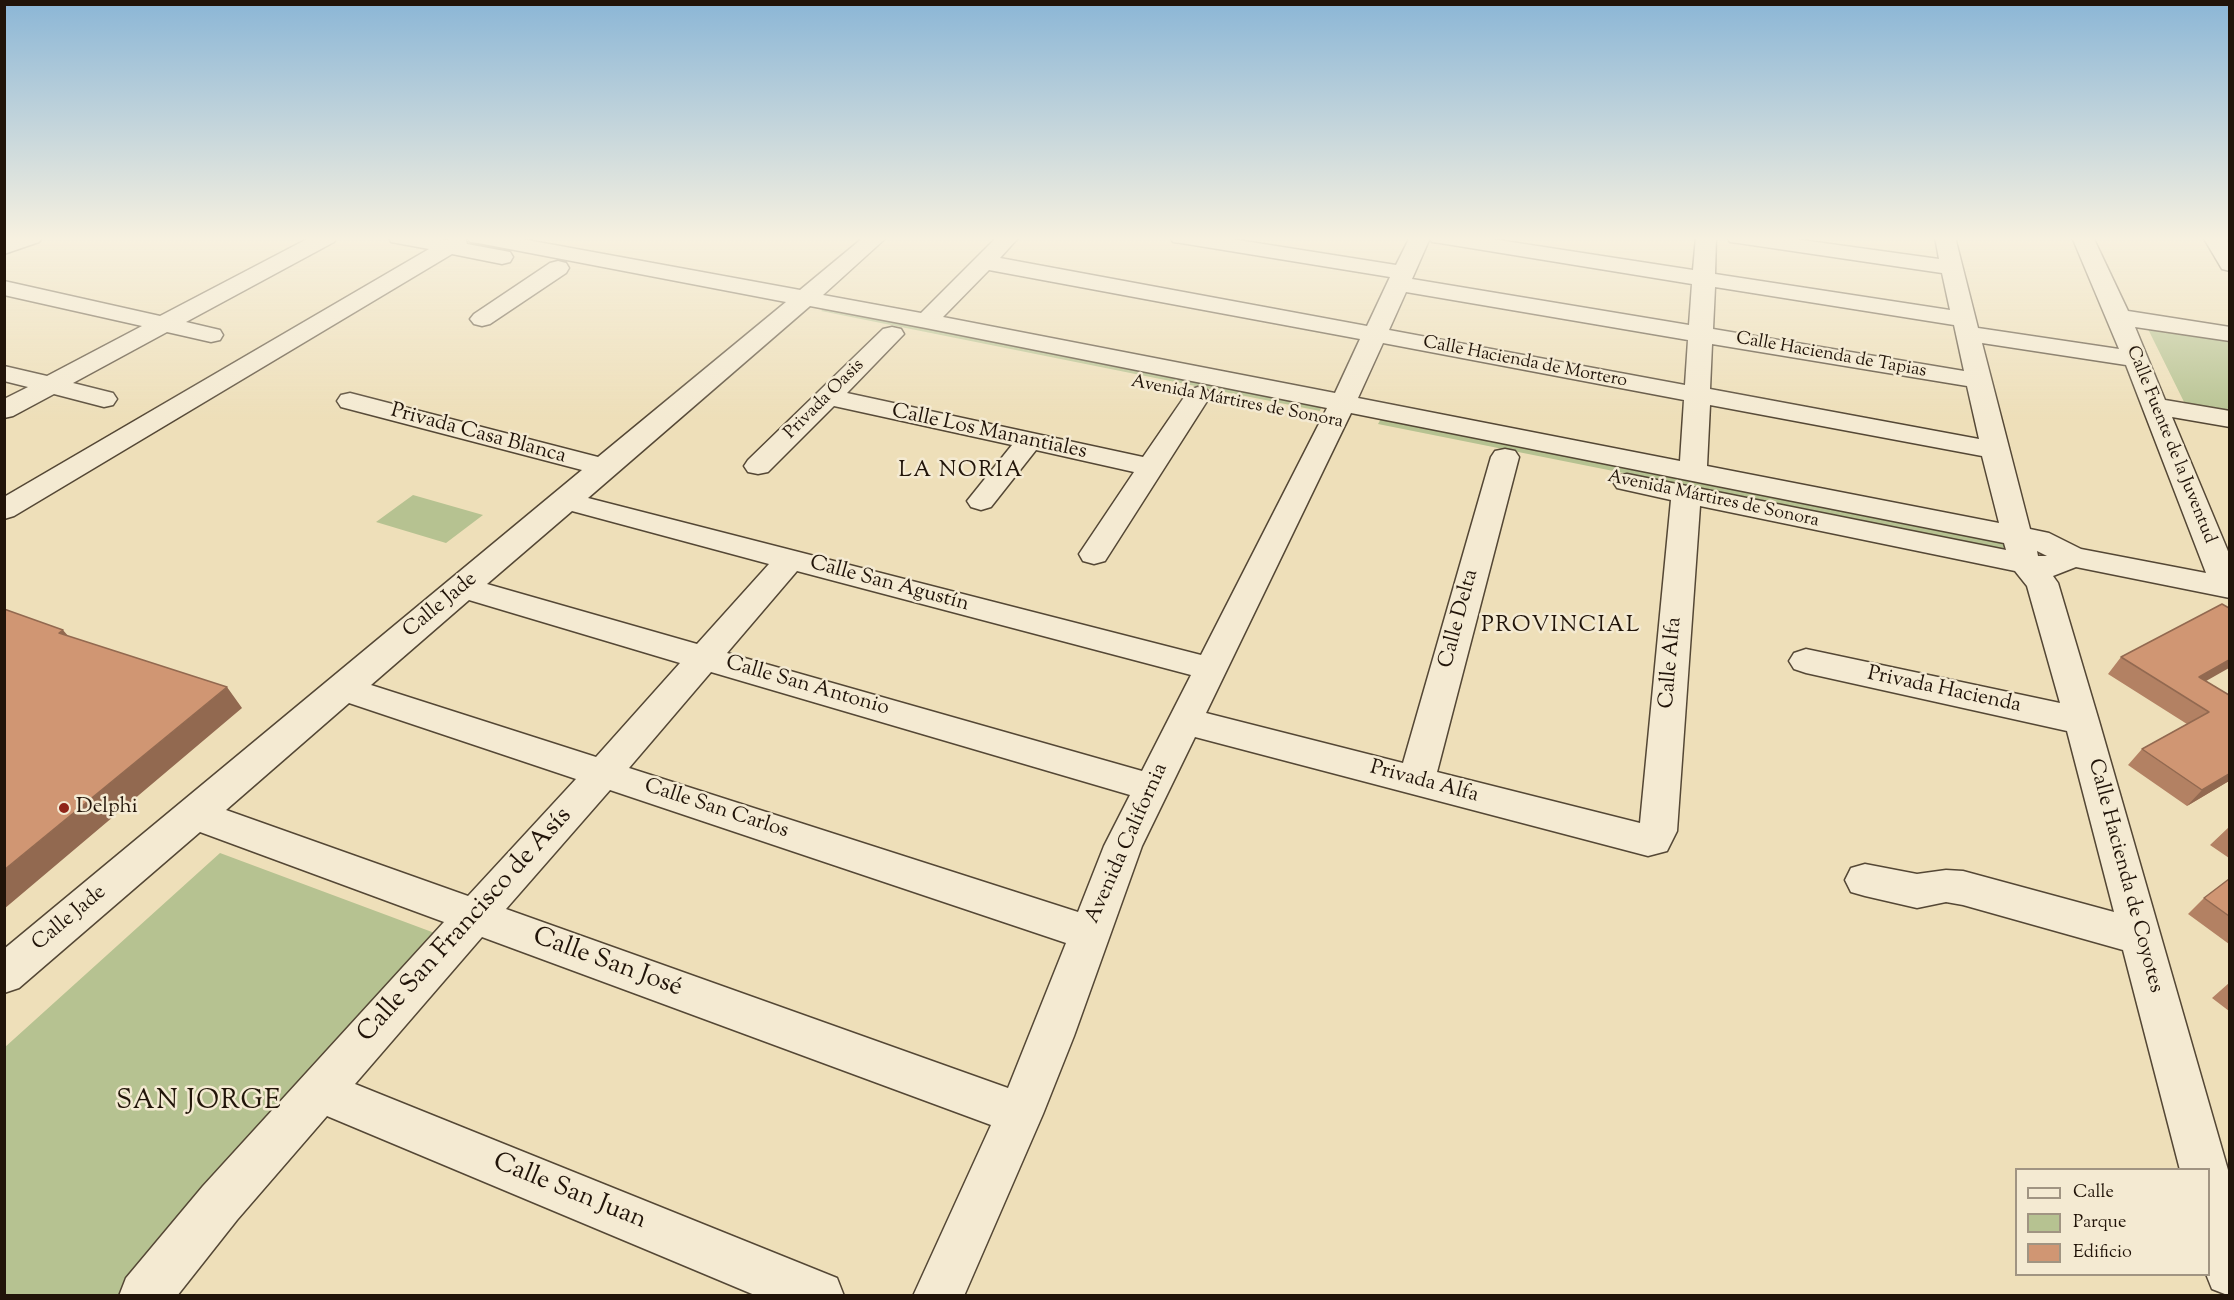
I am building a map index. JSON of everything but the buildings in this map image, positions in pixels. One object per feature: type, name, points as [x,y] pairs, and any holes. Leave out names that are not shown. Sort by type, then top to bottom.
[{"type":"street","points":[[47,298],[211,335]]},
{"type":"street","points":[[4,410],[214,298]]},
{"type":"street","points":[[4,510],[363,298]]},
{"type":"street","points":[[482,319],[514,298]]},
{"type":"street","name":"Avenida Mártires de Sonora","points":[[744,298],[926,321],[1338,413],[1689,483],[2047,568],[2228,588]]},
{"type":"street","name":"Avenida Mártires de Sonora","points":[[758,298],[796,306],[892,334],[1198,395],[1338,413],[1504,457],[1689,483],[2028,538],[2047,568]]},
{"type":"street","name":"Calle Jade","points":[[4,975],[806,298]]},
{"type":"street","points":[[926,321],[949,298]]},
{"type":"street","name":"Calle Hacienda de Mortero","points":[[1178,298],[1995,450]]},
{"type":"street","name":"Avenida California","points":[[938,1296],[1020,1114],[1052,1036],[1123,846],[1150,787],[1211,669],[1393,298]]},
{"type":"street","name":"Calle Hacienda de Tapias","points":[[1507,298],[1701,334],[1980,381]]},
{"type":"street","name":"Calle Alfa","points":[[1658,831],[1697,396],[1703,298]]},
{"type":"street","points":[[1803,298],[2136,359]]},
{"type":"street","name":"Calle Hacienda de Coyotes","points":[[1964,298],[1975,330],[2028,538]]},
{"type":"street","name":"Calle Hacienda de Coyotes","points":[[1970,298],[1980,381],[1995,450],[2028,538],[2047,568],[2082,721],[2203,1168]]},
{"type":"street","name":"Calle Fuente de la Juventud","points":[[2110,298],[2228,588]]},
{"type":"street","points":[[2119,317],[2229,334]]},
{"type":"street","name":"Privada Oasis","points":[[758,466],[892,334]]},
{"type":"street","points":[[4,373],[104,399]]},
{"type":"street","points":[[1094,554],[1198,395]]},
{"type":"street","name":"Calle Los Manantiales","points":[[828,397],[1150,467]]},
{"type":"street","name":"Privada Casa Blanca","points":[[350,401],[606,468]]},
{"type":"street","points":[[2154,406],[2229,419]]},
{"type":"street","points":[[981,501],[1029,442]]},
{"type":"street","name":"Calle Delta","points":[[1416,781],[1504,457]]},
{"type":"street","name":"Calle San Agustín","points":[[567,501],[1211,669]]},
{"type":"street","name":"Calle San Francisco de Asís","points":[[144,1296],[219,1203],[603,773],[790,559]]},
{"type":"street","name":"Calle San Antonio","points":[[463,588],[1150,787]]},
{"type":"street","name":"Privada Hacienda","points":[[1806,661],[2082,721]]},
{"type":"street","name":"Calle San Carlos","points":[[342,688],[1089,933]]},
{"type":"street","name":"Privada Alfa","points":[[1185,721],[1648,841],[1658,836],[1658,831]]},
{"type":"street","name":"Calle San José","points":[[194,814],[1020,1114]]},
{"type":"street","points":[[1865,880],[1917,891],[1946,886],[1963,888],[2141,938]]},
{"type":"street","name":"Calle San Juan","points":[[319,1090],[819,1296]]},
{"type":"street","points":[[2210,1196],[2229,1271]]},
{"type":"green space","points":[[828,305],[1323,401],[1320,411],[821,311]]},
{"type":"green space","points":[[2148,329],[2229,341],[2229,414],[2186,406]]},
{"type":"green space","points":[[1383,415],[2011,539],[2014,551],[1378,424]]},
{"type":"green space","points":[[413,495],[483,515],[446,543],[376,522]]},
{"type":"green space","points":[[220,853],[440,935],[118,1295],[5,1295],[4,1048]]},
{"type":"place","name":"Delphi","points":[[64,808]]},
{"type":"district","name":"LA NORIA","points":[[961,472]]},
{"type":"district","name":"PROVINCIAL","points":[[1561,627]]},
{"type":"district","name":"SAN JORGE","points":[[199,1103]]}]
